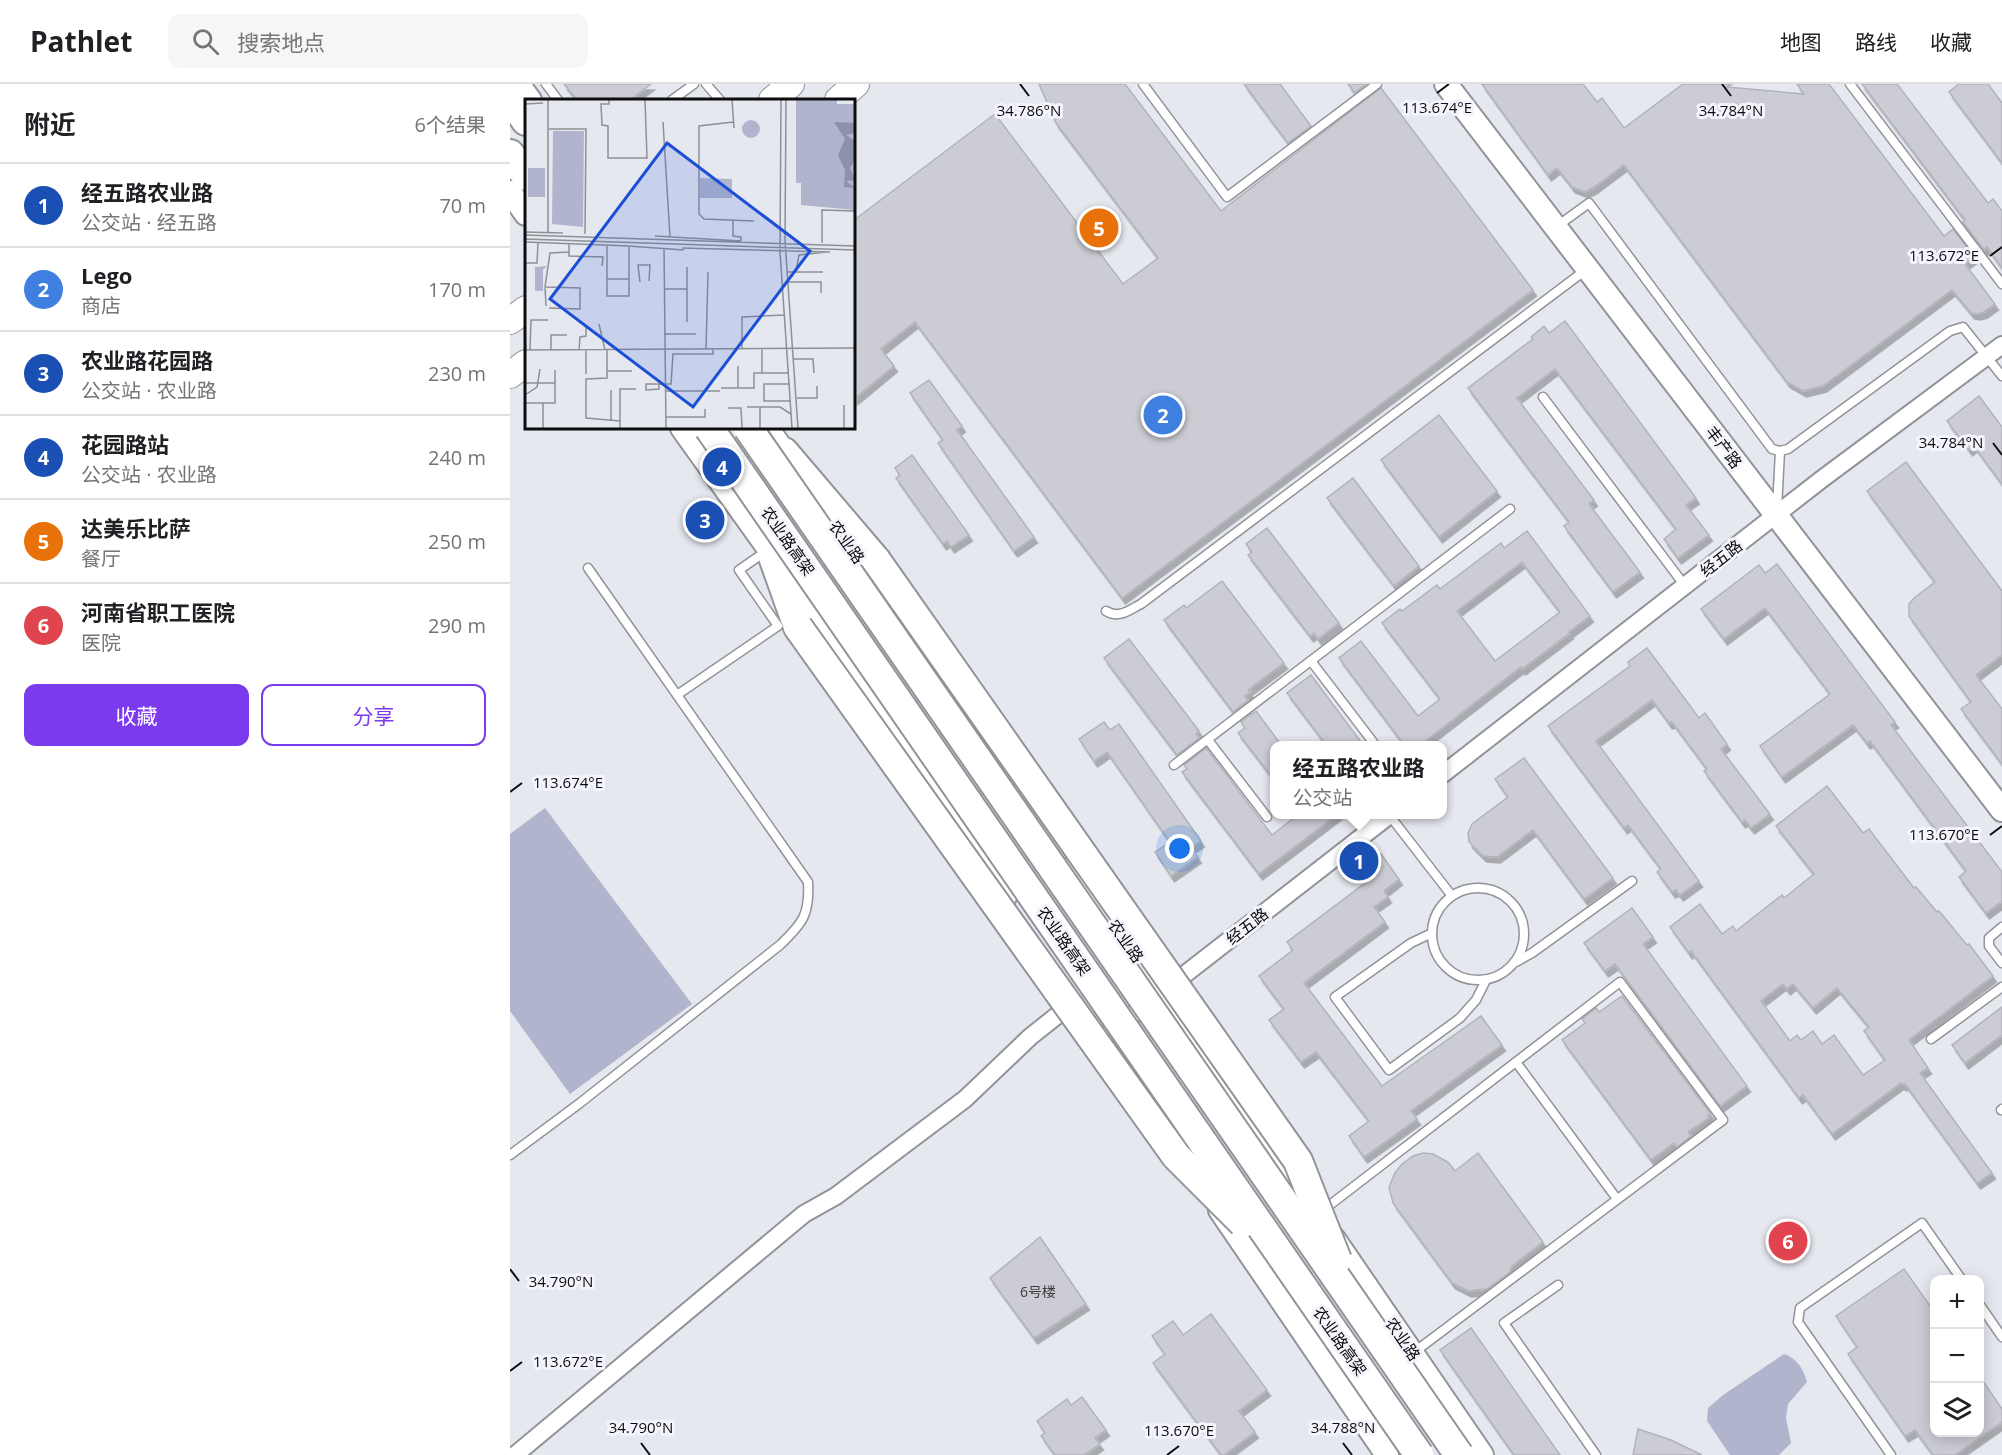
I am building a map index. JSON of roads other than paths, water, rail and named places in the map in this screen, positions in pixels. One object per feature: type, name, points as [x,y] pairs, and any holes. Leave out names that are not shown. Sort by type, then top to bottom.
[{"type":"highway","points":[[510,99],[525,120]]},
{"type":"highway","points":[[510,153],[525,175]]},
{"type":"highway","name":"农业路高架","points":[[710,429],[1419,1455]]},
{"type":"highway","name":"农业路高架","points":[[749,429],[1459,1455]]},
{"type":"highway","points":[[784,452],[876,560],[1298,1161],[1356,1306]]},
{"type":"highway","points":[[771,551],[798,627],[1176,1156],[1293,1272]]},
{"type":"main road","points":[[773,99],[791,84]]},
{"type":"main road","points":[[839,99],[856,84]]},
{"type":"main road","points":[[510,321],[525,310]]},
{"type":"main road","points":[[510,375],[525,364]]},
{"type":"street","points":[[518,84],[529,99]]},
{"type":"street","name":"丰产路","points":[[1446,84],[2002,810]]},
{"type":"street","points":[[510,192],[525,213]]},
{"type":"street","name":"经五路","points":[[1447,771],[1776,515],[2002,345]]},
{"type":"street","points":[[683,429],[771,551],[1387,1455]]},
{"type":"street","name":"农业路","points":[[768,429],[1162,992],[1482,1455]]},
{"type":"street","name":"经五路","points":[[1103,1038],[1385,819]]},
{"type":"street","points":[[515,1455],[804,1214],[836,1196],[964,1098],[1030,1037],[1069,1006]]},
{"type":"lane","points":[[546,84],[557,99]]},
{"type":"lane","points":[[673,99],[694,84]]},
{"type":"lane","points":[[706,84],[719,99]]},
{"type":"lane","points":[[1143,84],[1227,197],[1377,84]]},
{"type":"lane","points":[[1852,84],[2002,284]]},
{"type":"lane","points":[[1556,228],[1588,203],[1772,448],[1780,451],[1788,449],[1950,331],[1963,327],[2002,376]]},
{"type":"lane","points":[[1106,611],[1112,615],[1121,615],[1141,604],[1587,269]]},
{"type":"lane","points":[[1543,396],[1685,586]]},
{"type":"lane","points":[[1776,515],[1780,451]]},
{"type":"lane","points":[[1174,765],[1510,509]]},
{"type":"lane","points":[[678,695],[778,626],[739,570],[771,551]]},
{"type":"lane","points":[[510,1155],[580,1103],[780,945],[806,914],[809,899],[808,882],[588,568]]},
{"type":"lane","points":[[1311,661],[1372,741]]},
{"type":"lane","points":[[1208,740],[1267,817]]},
{"type":"lane","points":[[1393,819],[1452,896]]},
{"type":"lane","points":[[1515,962],[1532,953],[1632,881]]},
{"type":"lane","points":[[1485,889],[1497,892],[1515,907],[1521,917],[1524,940],[1521,952],[1507,971],[1486,980],[1475,981],[1464,978],[1445,967],[1434,948],[1432,933],[1435,917],[1452,896],[1465,890],[1485,889]]},
{"type":"lane","points":[[2002,927],[1989,938],[1989,946],[2002,963]]},
{"type":"lane","points":[[1432,933],[1411,943],[1335,997],[1389,1070],[1460,1018],[1476,1000],[1486,980]]},
{"type":"lane","points":[[1317,1215],[1620,982],[1723,1120],[1412,1353]]},
{"type":"lane","points":[[1931,1039],[2002,987]]},
{"type":"lane","points":[[1516,1062],[1617,1199]]},
{"type":"lane","points":[[1891,1455],[1798,1323],[1800,1308],[1922,1223],[1958,1275]]},
{"type":"lane","points":[[1558,1285],[1503,1323],[1596,1455]]},
{"type":"lane","points":[[1984,1311],[2002,1337]]},
{"type":"place","name":"达美乐比萨","points":[[1099,228]]},
{"type":"place","name":"Lego","points":[[1163,415]]},
{"type":"place","name":"花园路站","points":[[722,467]]},
{"type":"place","name":"农业路花园路","points":[[705,520]]},
{"type":"place","name":"经五路农业路","points":[[1359,861]]},
{"type":"place","name":"河南省职工医院","points":[[1788,1241]]}]
